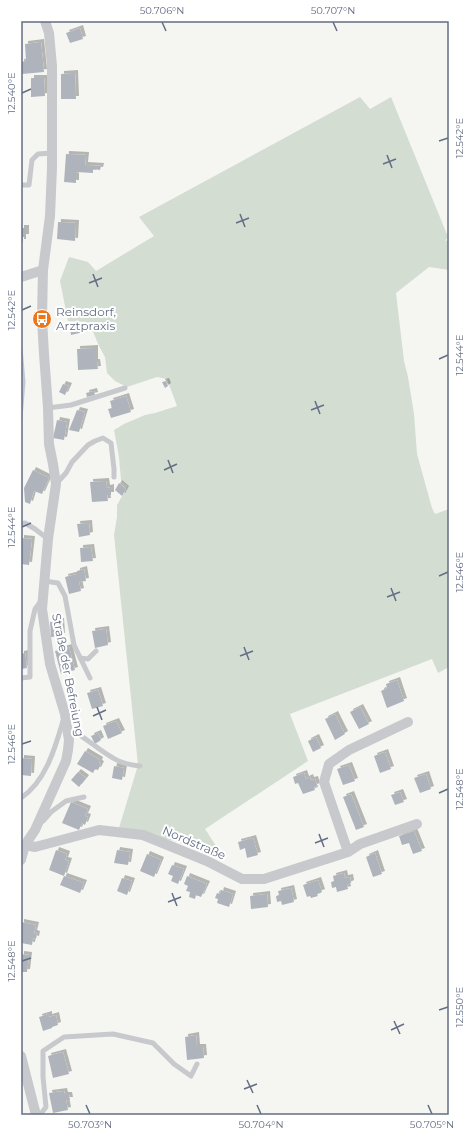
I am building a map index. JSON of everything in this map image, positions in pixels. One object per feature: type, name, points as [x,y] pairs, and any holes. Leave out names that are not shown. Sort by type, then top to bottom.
[{"type":"street","name":"Straße der Befreiung","points":[[21,860],[26,846],[66,761],[69,740],[65,714],[50,664],[42,609],[48,539],[56,484],[54,464],[49,444],[42,326],[43,270],[50,216],[52,153],[52,66],[49,33],[45,21]]},
{"type":"street","points":[[21,277],[43,270]]},
{"type":"street","points":[[348,852],[324,782],[329,764],[349,750],[408,722]]},
{"type":"street","name":"Nordstraße","points":[[26,846],[35,847],[99,830],[143,835],[207,861],[242,879],[264,880],[348,852],[360,844],[417,824]]},
{"type":"street","points":[[21,1056],[36,1115]]},
{"type":"lane","points":[[21,185],[29,185],[32,160],[38,154],[52,153]]},
{"type":"lane","points":[[48,408],[71,404],[125,388]]},
{"type":"lane","points":[[56,484],[66,473],[72,462],[88,445],[95,440],[104,438],[111,443],[114,477]]},
{"type":"lane","points":[[21,524],[25,523],[48,539]]},
{"type":"lane","name":"Straße der Befreiung","points":[[44,581],[58,583],[65,596],[74,646],[90,678]]},
{"type":"lane","points":[[21,678],[30,677],[30,631],[36,609],[43,598]]},
{"type":"lane","points":[[80,658],[88,659],[96,650]]},
{"type":"lane","points":[[21,798],[30,792],[48,765],[56,746],[65,714]]},
{"type":"lane","points":[[67,728],[77,732],[113,759],[140,766]]},
{"type":"lane","points":[[37,824],[42,822],[51,812],[66,801],[84,797]]},
{"type":"lane","points":[[40,1115],[46,1107],[43,1077],[44,1051],[64,1037],[113,1034],[153,1043],[174,1064],[191,1076],[197,1064]]},
{"type":"shaded area","points":[[360,97],[370,109],[391,97],[448,237],[445,241],[449,240],[449,270],[429,267],[396,293],[404,361],[414,414],[417,454],[435,514],[449,509],[449,667],[438,673],[432,659],[290,714],[308,761],[205,829],[220,852],[119,828],[138,765],[114,535],[117,505],[128,486],[121,480],[119,457],[114,430],[145,415],[177,406],[167,379],[157,377],[127,387],[115,381],[107,373],[105,357],[89,322],[68,321],[60,281],[69,257],[88,262],[96,271],[154,236],[139,217]]},
{"type":"building","points":[[80,28],[83,39],[70,43],[66,33]]},
{"type":"building","points":[[41,42],[44,72],[22,74],[21,62],[26,61],[25,44]]},
{"type":"building","points":[[75,73],[76,99],[61,99],[61,74]]},
{"type":"building","points":[[31,78],[44,78],[45,96],[31,97]]},
{"type":"building","points":[[66,154],[86,155],[85,165],[101,166],[100,170],[93,169],[93,173],[76,172],[76,183],[64,182]]},
{"type":"building","points":[[58,222],[76,223],[75,241],[57,239]]},
{"type":"building","points":[[21,228],[26,228],[26,237],[23,237],[23,242],[21,242]]},
{"type":"building","points":[[87,325],[88,331],[71,335],[70,328]]},
{"type":"building","points":[[95,348],[95,362],[97,362],[98,369],[78,370],[77,349]]},
{"type":"building","points":[[166,381],[168,386],[165,388],[162,382]]},
{"type":"building","points":[[63,384],[69,386],[65,395],[59,392]]},
{"type":"building","points":[[94,391],[95,395],[87,397],[86,393]]},
{"type":"building","points":[[126,396],[131,412],[111,418],[108,409],[112,408],[110,401]]},
{"type":"building","points":[[77,410],[85,412],[79,432],[69,430]]},
{"type":"building","points":[[57,420],[67,422],[64,440],[53,438]]},
{"type":"building","points":[[33,470],[49,478],[42,494],[34,491],[30,504],[25,502],[24,488]]},
{"type":"building","points":[[106,481],[107,488],[111,487],[111,495],[107,495],[108,501],[92,502],[90,482]]},
{"type":"building","points":[[119,483],[126,489],[122,496],[115,490]]},
{"type":"building","points":[[89,523],[90,535],[79,537],[77,524]]},
{"type":"building","points":[[21,538],[32,539],[29,565],[21,564]]},
{"type":"building","points":[[91,547],[93,561],[81,562],[80,548]]},
{"type":"building","points":[[84,569],[86,581],[79,582],[81,591],[69,594],[65,577],[77,574],[77,571]]},
{"type":"building","points":[[61,621],[62,636],[51,637],[50,622]]},
{"type":"building","points":[[106,629],[108,645],[95,648],[92,631]]},
{"type":"building","points":[[69,647],[75,670],[61,674],[55,651]]},
{"type":"building","points":[[25,653],[27,668],[21,669],[21,654]]},
{"type":"building","points":[[397,680],[404,701],[387,708],[381,691],[387,688],[386,684]]},
{"type":"building","points":[[98,690],[103,706],[92,709],[87,693]]},
{"type":"building","points":[[360,707],[369,724],[359,729],[350,712]]},
{"type":"building","points":[[335,714],[345,734],[335,740],[325,719]]},
{"type":"building","points":[[116,721],[122,733],[108,739],[103,726]]},
{"type":"building","points":[[98,733],[101,740],[95,744],[91,736]]},
{"type":"building","points":[[316,737],[321,748],[313,752],[308,741]]},
{"type":"building","points":[[85,751],[100,760],[99,763],[101,764],[98,770],[95,769],[93,773],[77,764]]},
{"type":"building","points":[[385,752],[391,769],[380,773],[374,756]]},
{"type":"building","points":[[21,758],[32,759],[31,776],[21,775]]},
{"type":"building","points":[[349,765],[355,781],[343,785],[337,769]]},
{"type":"building","points":[[114,766],[124,768],[122,780],[112,778]]},
{"type":"building","points":[[78,772],[86,778],[79,787],[71,780]]},
{"type":"building","points":[[304,773],[306,779],[310,777],[311,780],[315,779],[317,786],[314,787],[315,790],[303,794],[298,783],[295,784],[293,777]]},
{"type":"building","points":[[426,774],[431,789],[420,793],[414,778]]},
{"type":"building","points":[[400,792],[404,802],[395,805],[391,795]]},
{"type":"building","points":[[351,794],[364,827],[356,830],[343,797]]},
{"type":"building","points":[[71,802],[88,809],[85,816],[88,817],[85,825],[82,823],[79,830],[62,823]]},
{"type":"building","points":[[414,831],[422,851],[413,854],[409,843],[402,845],[399,836]]},
{"type":"building","points":[[253,838],[258,855],[247,858],[245,848],[240,850],[238,842]]},
{"type":"building","points":[[56,850],[67,854],[65,860],[69,861],[64,876],[49,870]]},
{"type":"building","points":[[117,850],[130,852],[128,865],[114,863]]},
{"type":"building","points":[[375,853],[382,874],[373,877],[366,857]]},
{"type":"building","points":[[147,854],[161,860],[154,877],[140,871]]},
{"type":"building","points":[[172,865],[184,869],[178,884],[171,881],[173,876],[168,874]]},
{"type":"building","points":[[344,873],[345,878],[350,877],[351,883],[347,885],[348,889],[337,892],[336,887],[332,888],[331,882],[334,881],[333,876]]},
{"type":"building","points":[[64,876],[84,883],[80,893],[60,885]]},
{"type":"building","points":[[187,876],[207,884],[201,897],[196,895],[195,899],[189,897],[190,892],[186,891],[188,886],[184,884]]},
{"type":"building","points":[[122,878],[132,881],[127,895],[117,891]]},
{"type":"building","points":[[318,880],[322,892],[317,894],[318,896],[311,898],[310,896],[307,897],[303,885]]},
{"type":"building","points":[[291,888],[294,902],[282,905],[281,901],[277,902],[276,896],[279,895],[278,891]]},
{"type":"building","points":[[221,890],[233,894],[229,907],[217,903],[218,899],[215,898],[217,893],[220,894]]},
{"type":"building","points":[[267,894],[268,907],[251,909],[250,896]]},
{"type":"building","points":[[21,922],[36,925],[34,933],[37,934],[36,939],[33,938],[32,945],[21,943]]},
{"type":"building","points":[[21,954],[29,955],[27,972],[21,972]]},
{"type":"building","points":[[49,1014],[49,1017],[56,1015],[58,1025],[43,1031],[39,1017]]},
{"type":"building","points":[[196,1035],[197,1047],[203,1047],[204,1058],[187,1060],[185,1037]]},
{"type":"building","points":[[63,1052],[69,1074],[53,1078],[48,1056]]},
{"type":"building","points":[[64,1091],[65,1095],[69,1095],[70,1100],[66,1100],[68,1110],[53,1113],[49,1093]]},
{"type":"waterway","points":[[21,348],[24,382],[21,418]]},
{"type":"place","name":"Reinsdorf, Arztpraxis","points":[[42,319]]}]
